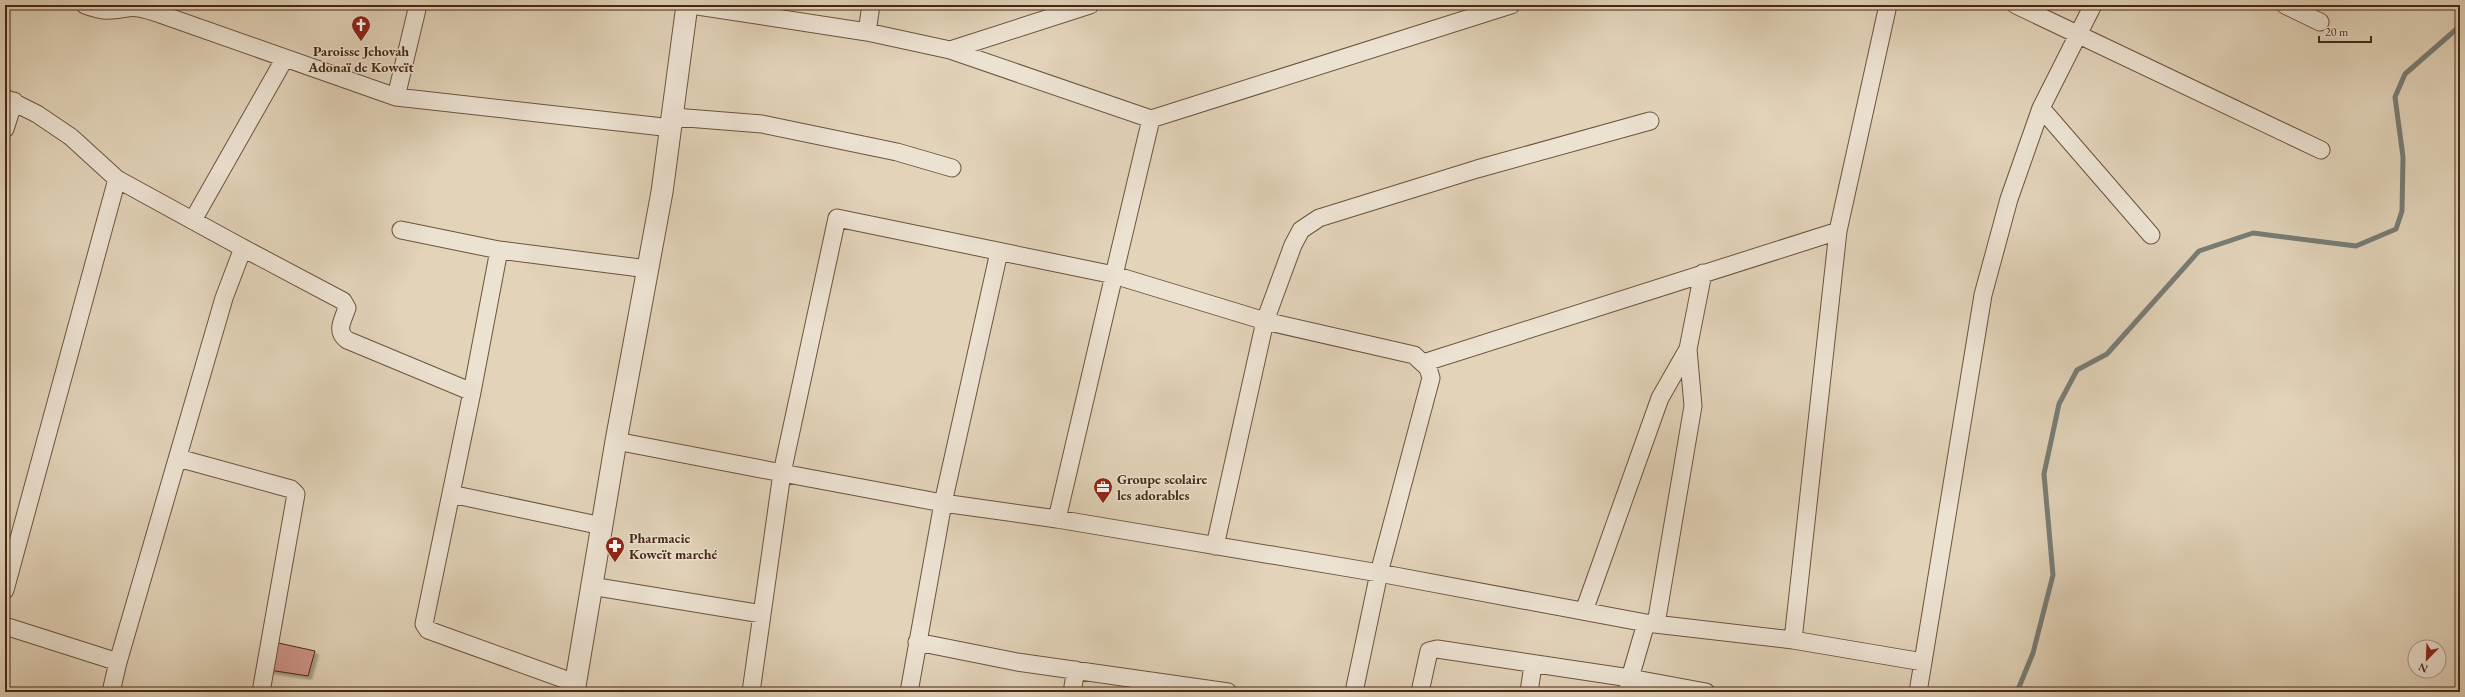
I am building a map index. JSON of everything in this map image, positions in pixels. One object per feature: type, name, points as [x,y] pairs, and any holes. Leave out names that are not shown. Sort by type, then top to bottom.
[{"type":"street","points":[[85,5],[102,12],[118,11],[129,7],[142,9],[396,97],[673,123],[762,124],[897,152],[952,168]]},
{"type":"street","points":[[396,97],[418,5]]},
{"type":"street","points":[[499,250],[472,392],[424,616],[424,624],[428,630],[575,688],[616,441],[673,123],[687,5]]},
{"type":"street","points":[[691,5],[867,32],[950,50],[1151,119],[1511,5]]},
{"type":"street","points":[[867,32],[871,5]]},
{"type":"street","points":[[950,50],[1090,5]]},
{"type":"street","points":[[1793,640],[1838,230],[1888,5]]},
{"type":"street","points":[[2016,5],[2080,34],[2321,150]]},
{"type":"street","points":[[1918,692],[1983,295],[2009,198],[2040,108],[2080,34],[2093,5]]},
{"type":"street","points":[[2285,5],[2320,22]]},
{"type":"street","points":[[193,220],[285,58]]},
{"type":"street","points":[[5,129],[9,100],[71,137],[117,179],[242,248],[343,301],[347,308],[340,330],[341,336],[347,340],[472,392]]},
{"type":"street","points":[[2040,108],[2151,235]]},
{"type":"street","points":[[1057,519],[1151,119]]},
{"type":"street","points":[[1215,546],[1264,321],[1286,259],[1301,230],[1318,218],[1477,169],[1650,121]]},
{"type":"street","points":[[5,590],[117,179]]},
{"type":"street","points":[[751,692],[782,473],[837,218],[1114,276],[1264,321],[1414,355],[1423,363],[1431,378],[1379,573],[1354,692]]},
{"type":"street","points":[[401,230],[499,250],[648,269]]},
{"type":"street","points":[[1423,363],[1838,230]]},
{"type":"street","points":[[111,692],[118,662],[224,298],[242,248]]},
{"type":"street","points":[[909,692],[943,503],[999,252]]},
{"type":"street","points":[[1629,685],[1651,624],[1693,406],[1688,349],[1703,273]]},
{"type":"street","points":[[1584,611],[1660,398],[1688,349]]},
{"type":"street","points":[[616,441],[943,503],[1057,519],[1379,573],[1651,624],[1793,640],[1923,662]]},
{"type":"street","points":[[178,458],[291,489],[296,494],[261,692]]},
{"type":"street","points":[[451,494],[602,526]]},
{"type":"street","points":[[591,586],[762,614]]},
{"type":"street","points":[[5,626],[118,662]]},
{"type":"street","points":[[917,642],[1017,662],[1191,689],[1228,692]]},
{"type":"street","points":[[1420,692],[1425,659],[1429,651],[1437,649],[1533,665],[1629,685],[1706,692]]},
{"type":"street","points":[[1529,692],[1533,665]]},
{"type":"street","points":[[1072,692],[1076,670]]},
{"type":"building","points":[[274,642],[315,651],[308,676],[269,670]]},
{"type":"waterway","points":[[2017,692],[2033,653],[2053,575],[2044,474],[2059,404],[2077,370],[2107,354],[2199,251],[2253,233],[2356,246],[2396,229],[2402,211],[2403,157],[2395,97],[2405,74],[2460,26]]},
{"type":"place","name":"Paroisse Jehovah Adonaï de Koweït","points":[[361,42]]},
{"type":"place","name":"Groupe scolaire les adorables","points":[[1103,504]]},
{"type":"place","name":"Pharmacie Koweït marché","points":[[615,563]]}]
